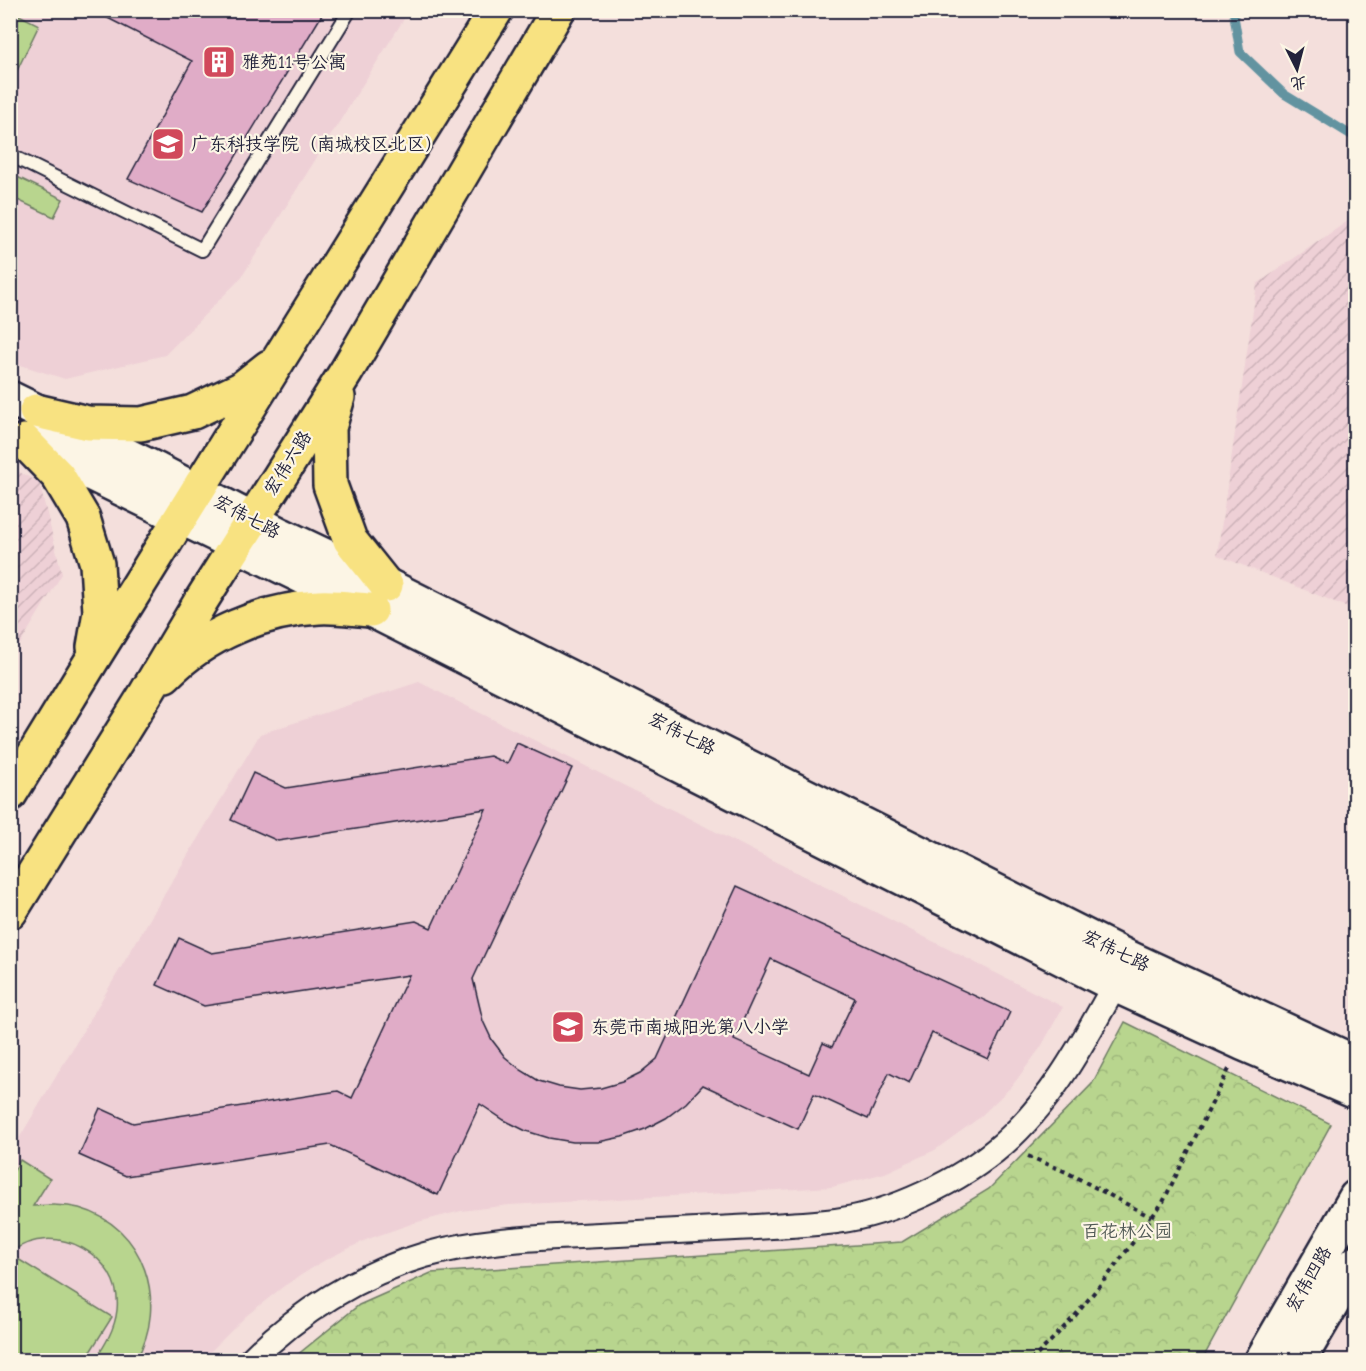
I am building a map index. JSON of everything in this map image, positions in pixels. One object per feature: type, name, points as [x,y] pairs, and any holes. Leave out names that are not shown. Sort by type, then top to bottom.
[{"type":"main road","points":[[10,794],[496,10]]},
{"type":"main road","name":"宏伟六路","points":[[10,912],[345,372],[558,10]]},
{"type":"main road","points":[[23,404],[88,423],[141,424],[193,412],[231,394],[241,389],[282,356]]},
{"type":"main road","points":[[145,695],[180,659],[223,632],[270,614],[378,598],[350,540],[330,485],[329,428],[345,372]]},
{"type":"main road","points":[[17,438],[58,476],[83,518],[97,564],[100,612],[92,660]]},
{"type":"street","name":"宏伟七路","points":[[23,404],[190,505],[244,532],[1116,952],[1356,1063]]},
{"type":"street","name":"宏伟七路","points":[[17,438],[190,505]]},
{"type":"street","name":"宏伟七路","points":[[378,598],[1115,985],[1356,1092]]},
{"type":"street","points":[[251,1360],[304,1314],[342,1290],[424,1255],[468,1245],[512,1239],[838,1221],[897,1206],[952,1180],[1002,1145],[1039,1108],[1070,1066],[1115,985]]},
{"type":"street","name":"宏伟四路","points":[[1262,1360],[1356,1197]]},
{"type":"street","name":"宏伟四路","points":[[1299,1360],[1356,1263]]},
{"type":"lane","points":[[10,155],[202,250],[350,10]]},
{"type":"path","points":[[1030,1360],[1074,1317],[1163,1202],[1242,1043]]},
{"type":"path","points":[[1002,1145],[1066,1172],[1151,1217]]},
{"type":"shaded area","name":"广东科技学院（南城校区北区）","points":[[10,11],[409,11],[241,278],[165,355],[65,379],[11,362]]},
{"type":"shaded area","points":[[1355,216],[1355,610],[1217,555],[1257,284]]},
{"type":"shaded area","points":[[11,468],[39,482],[62,574],[11,659]]},
{"type":"shaded area","name":"东莞市南城阳光第八小学","points":[[419,682],[1063,1007],[1041,1047],[1012,1086],[979,1118],[935,1150],[885,1173],[832,1187],[509,1205],[461,1211],[414,1223],[368,1239],[325,1260],[284,1286],[246,1316],[205,1360],[11,1360],[11,1152],[260,734]]},
{"type":"green space","points":[[11,11],[39,25],[11,83]]},
{"type":"green space","points":[[11,174],[63,199],[54,217],[11,197]]},
{"type":"green space","name":"百花林公园","points":[[1125,1022],[1331,1124],[1202,1360],[291,1360],[359,1305],[431,1273],[902,1242],[989,1189],[1092,1084]]},
{"type":"green space","points":[[20,1160],[50,1179],[33,1206],[73,1207],[102,1217],[120,1231],[135,1249],[145,1269],[150,1292],[150,1315],[146,1338],[136,1360],[95,1360],[112,1330],[117,1310],[116,1290],[109,1273],[97,1259],[82,1248],[65,1241],[47,1239],[28,1243],[11,1252],[11,1176]]},
{"type":"green space","points":[[13,1256],[112,1317],[85,1360],[11,1360],[10,1260]]},
{"type":"building","points":[[92,10],[325,10],[202,212],[128,179],[192,61]]},
{"type":"building","points":[[517,743],[572,768],[473,979],[483,1021],[492,1040],[505,1057],[521,1070],[539,1081],[580,1090],[601,1088],[622,1082],[640,1073],[657,1059],[737,886],[1010,1012],[988,1059],[932,1033],[909,1083],[889,1073],[868,1119],[814,1094],[798,1129],[703,1085],[686,1103],[666,1118],[645,1129],[598,1142],[573,1142],[526,1131],[480,1104],[438,1195],[330,1145],[126,1176],[79,1155],[100,1108],[133,1123],[338,1091],[352,1098],[409,975],[204,1006],[157,985],[179,938],[212,953],[416,921],[431,928],[486,809],[278,841],[231,820],[253,773],[286,788],[490,756],[507,764]],"holes":[[[771,959],[855,998],[832,1047],[823,1043],[809,1074],[734,1040]]]},
{"type":"waterway","points":[[1233,10],[1240,52],[1284,94],[1356,138]]},
{"type":"place","name":"雅苑11号公寓","points":[[219,62]]},
{"type":"place","name":"广东科技学院（南城校区北区）","points":[[168,144]]},
{"type":"place","name":"东莞市南城阳光第八小学","points":[[568,1027]]}]
